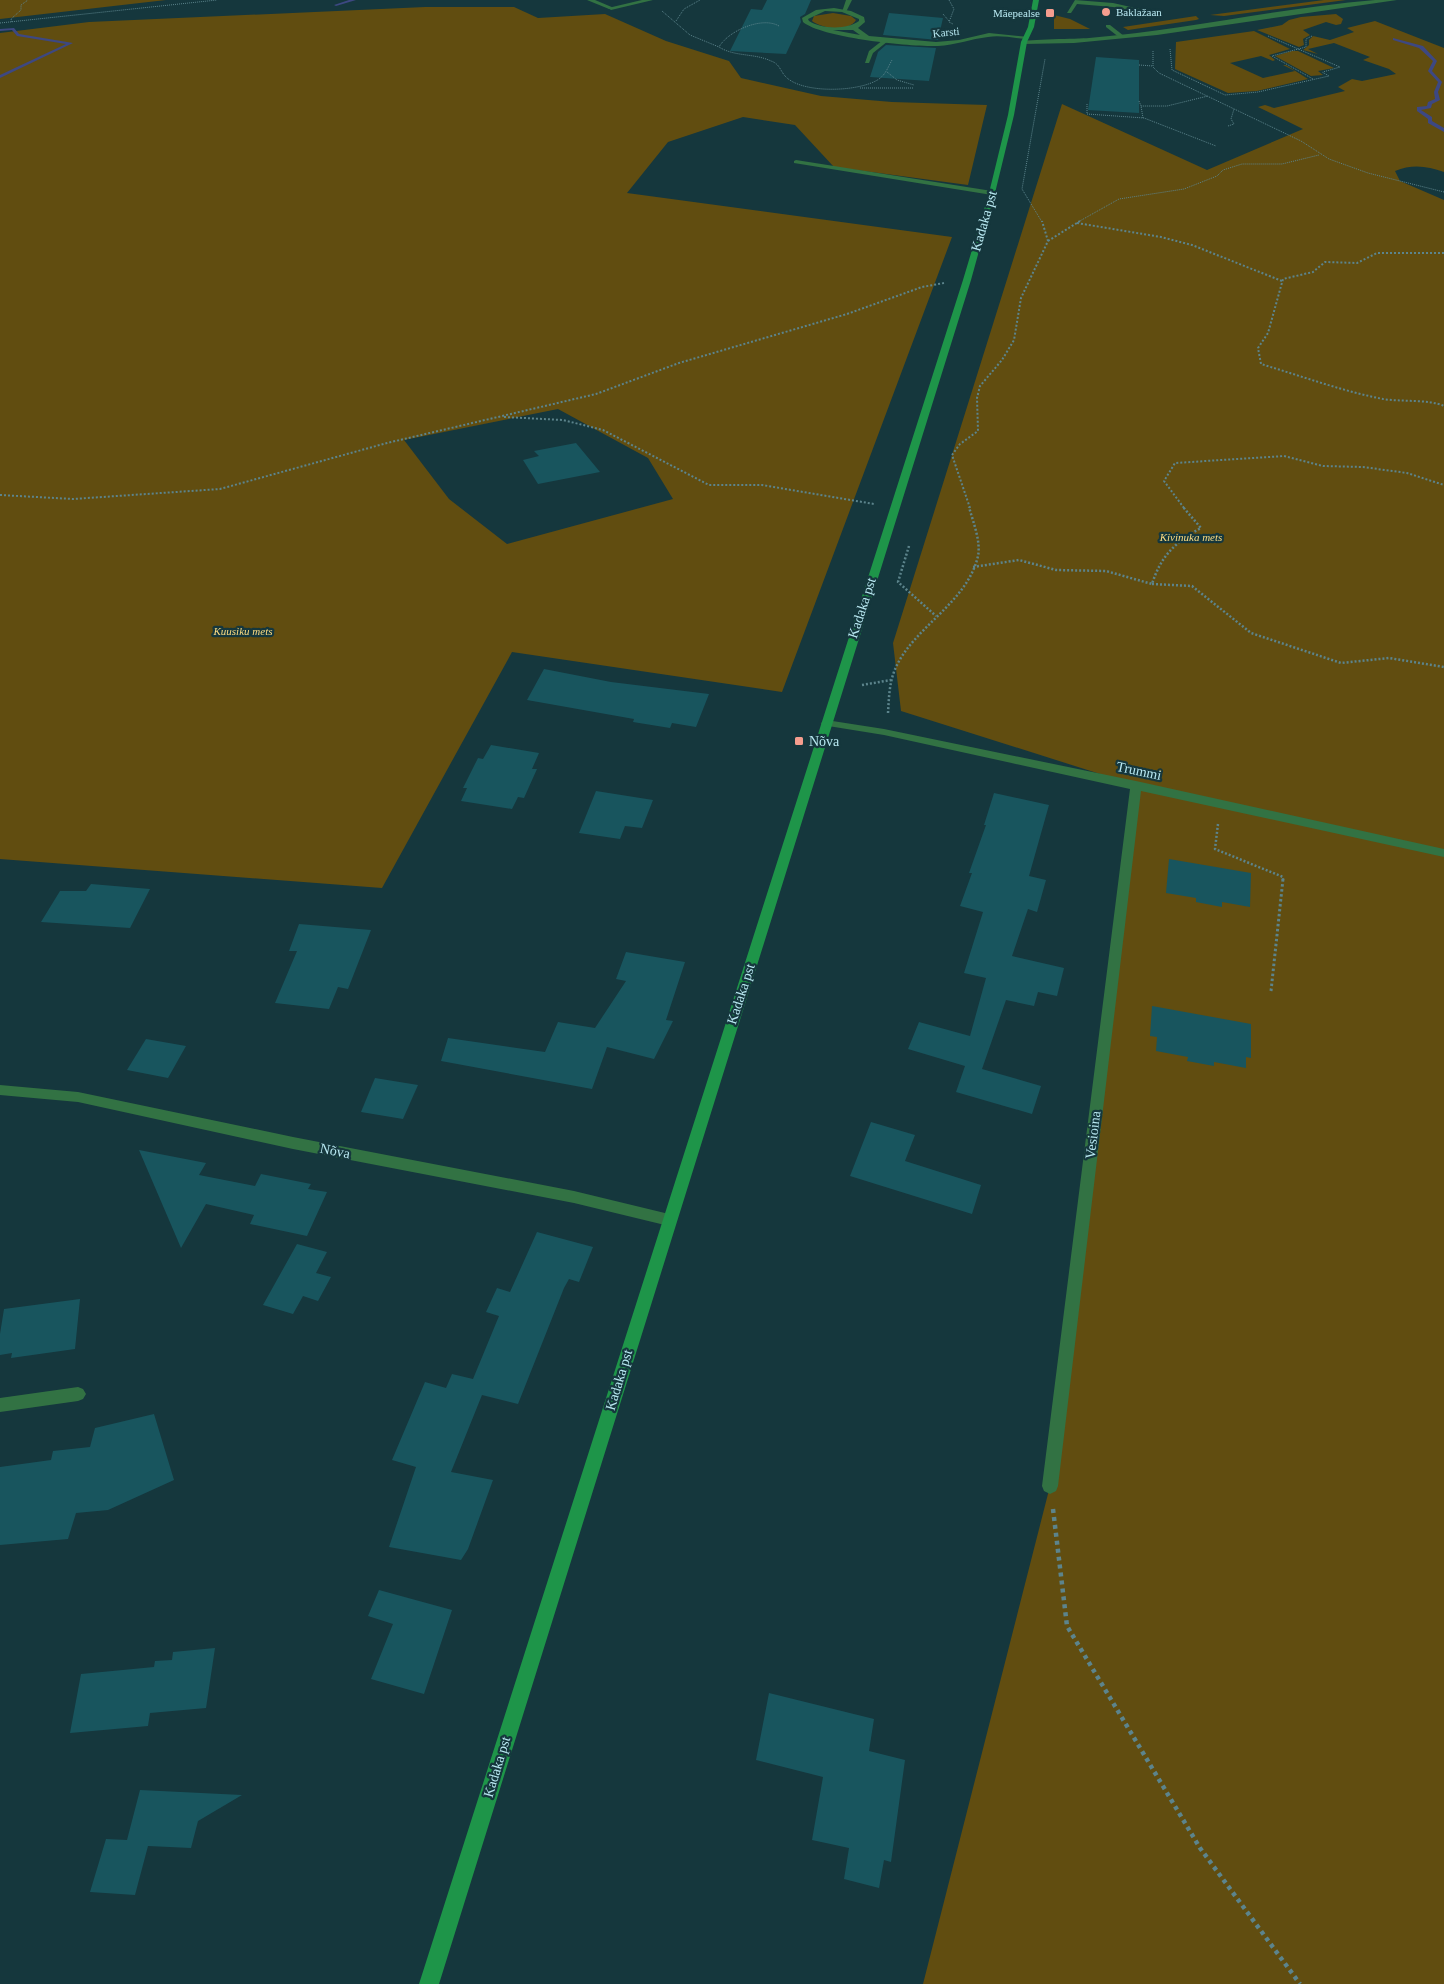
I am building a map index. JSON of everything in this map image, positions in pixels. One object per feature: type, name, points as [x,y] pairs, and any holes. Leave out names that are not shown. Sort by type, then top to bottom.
[{"type":"main road","name":"Kadaka pst","points":[[429,1984],[967,280],[992,193],[1036,0]]},
{"type":"street","points":[[590,0],[611,8],[650,0]]},
{"type":"street","points":[[844,11],[849,0]]},
{"type":"street","points":[[1026,38],[1090,42],[1180,31],[1328,6],[1394,0]]},
{"type":"street","points":[[1069,12],[1075,2],[1113,5],[1150,12]]},
{"type":"street","points":[[844,11],[862,18],[862,22],[854,28],[816,28],[806,22],[805,18],[813,13],[844,11]]},
{"type":"street","points":[[1108,26],[1122,37]]},
{"type":"street","name":"Karsti","points":[[816,28],[885,41],[936,44],[959,42],[989,35],[1026,38]]},
{"type":"street","name":"Karsti","points":[[854,28],[868,38]]},
{"type":"street","points":[[1026,38],[1035,34]]},
{"type":"street","points":[[1043,35],[1122,37]]},
{"type":"street","points":[[868,62],[871,52],[876,50],[885,41]]},
{"type":"street","points":[[796,162],[992,193]]},
{"type":"street","name":"Trummi","points":[[826,723],[884,732],[1136,785],[1444,853]]},
{"type":"street","name":"Vesioina","points":[[1050,1486],[1136,785]]},
{"type":"street","name":"Nõva","points":[[0,1090],[78,1097],[293,1143],[574,1197],[669,1220]]},
{"type":"street","points":[[0,1405],[78,1394]]},
{"type":"path","points":[[12,22],[11,20],[28,0]]},
{"type":"path","points":[[0,23],[217,0]]},
{"type":"path","points":[[676,21],[684,9],[700,0]]},
{"type":"path","points":[[641,2],[657,8],[676,21],[690,35],[728,52],[758,56],[768,60],[785,73],[786,77],[804,86],[833,90],[914,86],[897,80],[887,72]]},
{"type":"path","points":[[943,14],[949,22]]},
{"type":"path","points":[[719,47],[721,42],[735,31],[745,27],[776,24],[778,26]]},
{"type":"path","points":[[1170,46],[1172,70],[1225,95],[1258,92],[1329,76],[1322,72],[1340,67],[1264,34]]},
{"type":"path","points":[[1312,36],[1306,38],[1306,46],[1272,55],[1273,58],[1314,79]]},
{"type":"path","points":[[1152,46],[1153,66],[1159,73],[1301,141],[1310,151],[1357,168],[1444,192]]},
{"type":"path","points":[[1318,58],[1324,57]]},
{"type":"path","points":[[857,88],[887,72],[892,60],[895,58]]},
{"type":"path","points":[[1045,58],[1022,189],[1045,226],[1048,241]]},
{"type":"path","points":[[1280,64],[1284,62]]},
{"type":"path","points":[[1139,65],[1153,66]]},
{"type":"path","points":[[1141,106],[1167,106],[1208,96]]},
{"type":"path","points":[[1139,101],[1141,114],[1144,118]]},
{"type":"path","points":[[1087,104],[1087,114],[1144,118],[1216,146]]},
{"type":"path","points":[[1228,126],[1234,124],[1230,119],[1234,109]]},
{"type":"path","points":[[888,715],[891,680],[899,662],[936,616],[963,589],[978,555],[972,519],[952,456],[960,444],[978,432],[977,398],[980,386],[1002,360],[1014,340],[1021,298],[1048,241],[1102,206],[1119,199],[1184,190],[1217,176],[1223,170],[1242,164],[1282,164],[1320,155]]},
{"type":"path","points":[[1076,223],[1161,237],[1192,245],[1282,281]]},
{"type":"path","points":[[1444,253],[1410,255],[1377,253],[1357,263],[1325,262],[1314,272],[1283,279],[1268,333],[1258,348],[1261,364],[1364,395],[1399,402],[1438,403],[1444,406]]},
{"type":"path","points":[[0,494],[73,498],[220,488],[387,443],[596,394],[679,363],[847,314],[922,287],[967,280]]},
{"type":"path","points":[[498,417],[563,420],[603,430],[709,485],[762,485],[895,508]]},
{"type":"path","points":[[1152,584],[1157,564],[1174,543],[1201,528],[1180,504],[1164,481],[1175,463],[1284,456],[1323,466],[1363,467],[1407,473],[1444,485]]},
{"type":"path","points":[[909,546],[898,582],[936,616]]},
{"type":"path","points":[[973,567],[1020,560],[1056,570],[1106,571],[1152,584],[1192,586],[1251,633],[1341,663],[1389,658],[1444,667]]},
{"type":"path","points":[[855,686],[891,680]]},
{"type":"path","points":[[1220,803],[1215,849],[1283,877],[1272,991]]},
{"type":"path","points":[[1050,1486],[1067,1626],[1200,1848],[1300,1984]]},
{"type":"green space","points":[[0,0],[166,0],[0,19]]},
{"type":"green space","points":[[1324,0],[1346,0],[1224,16],[1210,15]]},
{"type":"green space","name":"Kuusiku mets","points":[[425,7],[514,7],[538,18],[605,14],[666,41],[729,61],[741,78],[821,96],[892,102],[987,105],[968,185],[834,167],[795,125],[743,117],[668,142],[627,193],[952,237],[782,692],[512,652],[382,888],[0,859],[0,33],[89,22]],"holes":[[[558,409],[648,458],[673,499],[507,544],[449,499],[404,440]]]},
{"type":"green space","points":[[833,13],[851,16],[856,20],[853,24],[842,28],[822,26],[812,21],[814,16]]},
{"type":"green space","points":[[1336,14],[1343,19],[1341,24],[1336,25],[1326,22],[1303,30],[1310,35],[1303,39],[1304,45],[1299,47],[1257,30],[1282,25],[1289,20],[1301,17]]},
{"type":"green space","points":[[1054,15],[1070,19],[1090,29],[1054,29]]},
{"type":"green space","points":[[1196,16],[1199,19],[1128,30],[1123,27]]},
{"type":"green space","name":"Kivinuka mets","points":[[1375,21],[1444,48],[1444,172],[1420,167],[1407,167],[1395,171],[1400,181],[1444,200],[1444,1984],[923,1984],[1050,1486],[1135,785],[901,711],[893,643],[1062,104],[1207,170],[1303,129],[1258,107],[1265,105],[1274,108],[1345,91],[1338,87],[1352,79],[1362,81],[1396,74],[1389,69],[1363,60],[1370,57],[1334,43],[1308,49],[1318,54],[1303,50],[1309,45],[1309,40],[1313,36],[1330,40],[1354,32],[1347,28]]},
{"type":"green space","points":[[1254,31],[1290,49],[1269,55],[1275,60],[1273,61],[1261,56],[1230,63],[1263,78],[1295,71],[1283,65],[1286,65],[1308,79],[1257,91],[1228,93],[1175,69],[1176,42]]},
{"type":"green space","points":[[1298,51],[1334,68],[1318,71],[1323,75],[1311,76],[1275,56]]},
{"type":"building","points":[[767,0],[811,0],[805,14],[800,17],[801,22],[786,54],[730,51],[751,9],[762,10]]},
{"type":"building","points":[[889,13],[943,18],[938,40],[883,35]]},
{"type":"building","points":[[886,45],[936,48],[929,81],[870,77],[878,52]]},
{"type":"building","points":[[1096,57],[1139,60],[1139,113],[1088,110]]},
{"type":"building","points":[[576,443],[600,472],[538,484],[523,460],[539,456],[534,451]]},
{"type":"building","points":[[544,669],[611,682],[709,694],[696,727],[672,723],[670,728],[633,722],[634,719],[527,700]]},
{"type":"building","points":[[491,745],[539,753],[532,769],[537,769],[524,798],[518,797],[512,809],[461,801],[467,788],[463,788],[478,758],[483,759]]},
{"type":"building","points":[[596,791],[653,800],[642,828],[625,826],[620,839],[579,833]]},
{"type":"building","points":[[994,793],[1049,805],[1029,876],[1046,880],[1037,912],[1028,909],[1012,956],[1064,968],[1057,996],[1038,992],[1034,1006],[1006,1000],[982,1069],[1041,1086],[1032,1114],[956,1092],[965,1066],[908,1049],[919,1022],[970,1036],[986,978],[964,973],[983,912],[960,906],[972,873],[969,873],[986,825],[984,825]]},
{"type":"building","points":[[1169,859],[1251,873],[1250,907],[1222,902],[1222,907],[1196,902],[1196,898],[1166,893]]},
{"type":"building","points":[[91,884],[150,889],[130,928],[41,922],[60,891],[86,891]]},
{"type":"building","points":[[299,924],[371,930],[348,989],[338,987],[329,1009],[275,1003],[297,951],[289,951]]},
{"type":"building","points":[[626,952],[685,962],[666,1020],[673,1021],[654,1059],[607,1047],[592,1089],[441,1061],[448,1038],[545,1052],[558,1022],[595,1028],[626,981],[616,979]]},
{"type":"building","points":[[1152,1006],[1251,1024],[1251,1058],[1246,1057],[1246,1068],[1214,1062],[1214,1066],[1187,1061],[1188,1057],[1156,1051],[1157,1037],[1150,1036]]},
{"type":"building","points":[[146,1039],[186,1046],[168,1078],[127,1070]]},
{"type":"building","points":[[375,1078],[418,1085],[403,1119],[361,1112]]},
{"type":"building","points":[[871,1122],[915,1135],[905,1161],[981,1185],[972,1214],[850,1176]]},
{"type":"building","points":[[139,1150],[206,1163],[199,1175],[255,1186],[261,1174],[311,1184],[308,1189],[327,1192],[307,1236],[250,1224],[254,1215],[206,1204],[181,1248]]},
{"type":"building","points":[[537,1232],[593,1247],[579,1282],[569,1279],[564,1288],[518,1404],[482,1395],[451,1472],[493,1480],[468,1549],[461,1560],[389,1547],[416,1467],[392,1460],[425,1382],[446,1388],[452,1374],[473,1379],[499,1316],[486,1312],[497,1288],[510,1292]]},
{"type":"building","points":[[297,1244],[327,1252],[316,1273],[331,1277],[318,1301],[303,1296],[293,1314],[263,1305]]},
{"type":"building","points":[[80,1299],[75,1349],[11,1358],[12,1353],[0,1355],[0,1334],[4,1309]]},
{"type":"building","points":[[154,1414],[174,1480],[108,1510],[76,1513],[68,1539],[0,1545],[0,1467],[51,1460],[53,1451],[90,1447],[95,1428]]},
{"type":"building","points":[[379,1590],[452,1610],[424,1694],[371,1679],[393,1624],[368,1616]]},
{"type":"building","points":[[215,1648],[206,1708],[150,1713],[148,1726],[70,1733],[81,1674],[154,1667],[155,1661],[172,1660],[173,1652]]},
{"type":"building","points":[[769,1693],[874,1719],[869,1751],[905,1760],[891,1862],[884,1860],[879,1888],[844,1879],[849,1848],[812,1840],[823,1777],[756,1760]]},
{"type":"building","points":[[140,1790],[242,1795],[198,1821],[191,1848],[148,1846],[135,1895],[90,1892],[106,1839],[127,1840]]},
{"type":"waterway","points":[[336,5],[354,0]]},
{"type":"waterway","points":[[0,30],[14,29],[17,35],[71,43],[0,77]]},
{"type":"waterway","points":[[1395,39],[1421,47],[1435,61],[1430,71],[1440,82],[1436,92],[1438,100],[1430,103],[1429,107],[1419,108],[1419,111],[1430,118],[1430,122],[1444,130]]},
{"type":"place","name":"Baklažaan","points":[[1106,12]]},
{"type":"place","name":"Mäepealse","points":[[1050,13]]},
{"type":"place","name":"Nõva","points":[[799,741]]}]
